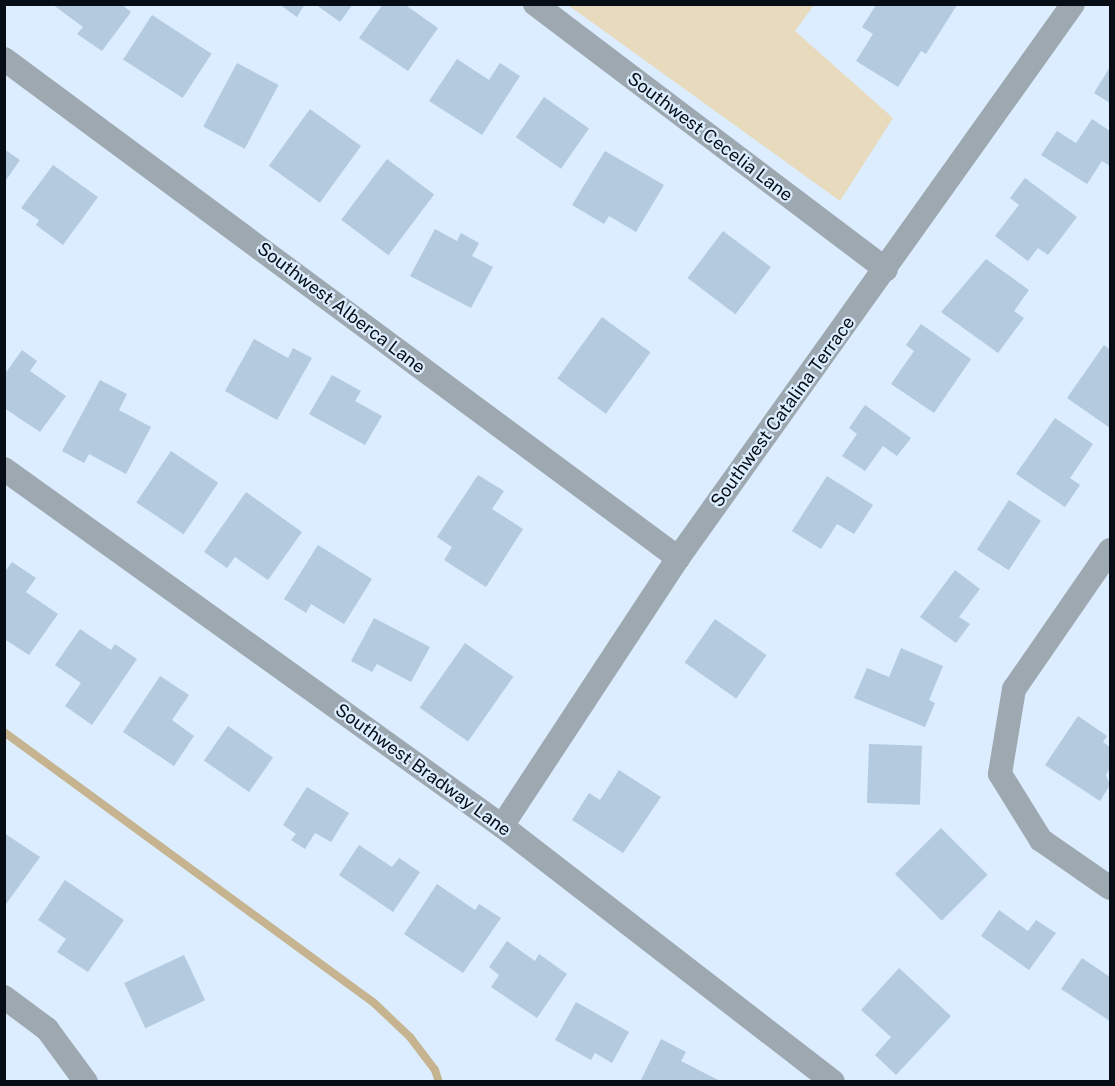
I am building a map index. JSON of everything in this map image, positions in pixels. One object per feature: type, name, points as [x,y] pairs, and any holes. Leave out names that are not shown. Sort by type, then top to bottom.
[{"type":"street","name":"Southwest Cecelia Lane","points":[[535,4],[886,269]]},
{"type":"street","name":"Southwest Catalina Terrace","points":[[502,826],[678,558],[1073,4]]},
{"type":"street","name":"Southwest Alberca Lane","points":[[4,59],[678,558]]},
{"type":"street","name":"Southwest Bradway Lane","points":[[4,469],[502,826],[833,1082]]},
{"type":"street","points":[[1110,550],[1014,689],[1000,774],[1041,840],[1110,888]]},
{"type":"street","points":[[4,997],[48,1029],[86,1082]]},
{"type":"shaded area","points":[[568,5],[814,5],[795,31],[893,118],[840,201]]},
{"type":"building","points":[[52,4],[121,4],[131,12],[102,51],[77,34],[83,27]]},
{"type":"building","points":[[279,4],[305,4],[297,17]]},
{"type":"building","points":[[315,4],[353,4],[340,22]]},
{"type":"building","points":[[383,4],[404,4],[438,28],[408,71],[359,38]]},
{"type":"building","points":[[876,5],[957,5],[926,54],[921,51],[898,87],[856,61],[873,34],[862,27]]},
{"type":"building","points":[[152,15],[212,54],[183,98],[123,59]]},
{"type":"building","points":[[457,59],[489,80],[500,63],[520,76],[482,135],[429,101]]},
{"type":"building","points":[[237,63],[278,85],[245,149],[203,127]]},
{"type":"building","points":[[1110,67],[1110,103],[1094,93]]},
{"type":"building","points":[[544,97],[589,129],[561,169],[516,137]]},
{"type":"building","points":[[310,109],[361,146],[320,203],[269,166]]},
{"type":"building","points":[[1092,119],[1110,131],[1110,166],[1102,161],[1087,184],[1041,155],[1057,131],[1076,143]]},
{"type":"building","points":[[4,149],[20,160],[4,183]]},
{"type":"building","points":[[605,151],[664,185],[636,232],[609,216],[604,224],[572,205]]},
{"type":"building","points":[[387,159],[434,195],[388,255],[341,220]]},
{"type":"building","points":[[53,165],[98,197],[63,245],[36,225],[39,220],[21,208]]},
{"type":"building","points":[[1025,178],[1077,217],[1048,255],[1038,248],[1028,261],[995,236],[1019,205],[1010,198]]},
{"type":"building","points":[[435,229],[457,241],[461,233],[479,243],[472,256],[493,267],[471,308],[410,276]]},
{"type":"building","points":[[723,231],[771,267],[735,314],[687,278]]},
{"type":"building","points":[[986,259],[1029,290],[1014,311],[1024,318],[998,353],[941,312]]},
{"type":"building","points":[[602,317],[651,352],[606,414],[557,378]]},
{"type":"building","points":[[921,324],[971,359],[934,413],[891,384],[914,351],[906,345]]},
{"type":"building","points":[[254,339],[288,358],[293,348],[312,358],[277,420],[225,391]]},
{"type":"building","points":[[1104,345],[1110,350],[1110,428],[1067,398]]},
{"type":"building","points":[[22,350],[37,361],[30,371],[66,396],[40,432],[4,408],[4,375]]},
{"type":"building","points":[[332,375],[361,391],[355,401],[382,416],[365,445],[309,414]]},
{"type":"building","points":[[100,380],[127,394],[119,410],[151,427],[126,474],[89,454],[84,463],[62,451]]},
{"type":"building","points":[[865,405],[911,438],[897,456],[883,446],[865,471],[842,456],[857,434],[849,428]]},
{"type":"building","points":[[1055,418],[1093,444],[1070,478],[1080,485],[1065,507],[1016,474]]},
{"type":"building","points":[[171,451],[218,483],[184,534],[136,502]]},
{"type":"building","points":[[478,475],[504,491],[492,509],[523,529],[486,587],[444,560],[452,547],[437,537]]},
{"type":"building","points":[[827,476],[873,505],[854,534],[837,524],[821,549],[792,531]]},
{"type":"building","points":[[246,492],[302,532],[268,580],[235,557],[227,568],[204,552]]},
{"type":"building","points":[[1009,500],[1041,521],[1009,570],[977,549]]},
{"type":"building","points":[[318,545],[372,579],[344,624],[311,604],[306,613],[284,599]]},
{"type":"building","points":[[12,562],[36,578],[26,592],[58,614],[29,655],[4,639],[4,573]]},
{"type":"building","points":[[955,570],[980,589],[959,617],[970,624],[956,643],[920,617]]},
{"type":"building","points":[[374,618],[430,647],[411,682],[377,664],[372,672],[351,661]]},
{"type":"building","points":[[715,619],[767,655],[736,699],[685,662]]},
{"type":"building","points":[[80,629],[111,650],[115,644],[137,659],[92,725],[65,706],[81,683],[55,665]]},
{"type":"building","points":[[465,643],[513,677],[468,742],[420,708]]},
{"type":"building","points":[[901,648],[943,666],[929,700],[935,703],[925,727],[854,698],[867,668],[889,677]]},
{"type":"building","points":[[160,676],[189,695],[172,720],[194,736],[174,766],[123,732]]},
{"type":"building","points":[[1078,716],[1107,736],[1103,742],[1110,747],[1110,768],[1106,775],[1110,785],[1100,801],[1045,765]]},
{"type":"building","points":[[228,726],[273,758],[249,792],[204,760]]},
{"type":"building","points":[[869,744],[922,746],[920,805],[867,803]]},
{"type":"building","points":[[619,770],[661,797],[623,853],[572,820],[589,793],[600,800]]},
{"type":"building","points":[[307,787],[349,813],[331,842],[315,833],[305,849],[291,840],[296,834],[283,825]]},
{"type":"building","points":[[941,828],[988,875],[942,921],[895,874]]},
{"type":"building","points":[[4,833],[40,857],[4,907]]},
{"type":"building","points":[[359,845],[392,867],[399,858],[420,872],[393,912],[339,875]]},
{"type":"building","points":[[65,880],[124,920],[88,972],[57,952],[66,939],[38,920]]},
{"type":"building","points":[[437,884],[475,910],[479,904],[501,918],[463,973],[404,934]]},
{"type":"building","points":[[999,910],[1028,931],[1036,920],[1056,933],[1029,970],[981,936]]},
{"type":"building","points":[[507,941],[535,961],[539,954],[567,974],[537,1018],[491,987],[499,975],[489,967]]},
{"type":"building","points":[[184,955],[205,1000],[145,1028],[124,983]]},
{"type":"building","points":[[1082,958],[1110,977],[1110,1021],[1061,989]]},
{"type":"building","points":[[899,968],[951,1016],[896,1075],[875,1055],[891,1037],[861,1010]]},
{"type":"building","points":[[576,1002],[629,1032],[612,1063],[595,1053],[591,1060],[555,1040]]},
{"type":"building","points":[[661,1039],[686,1052],[681,1061],[722,1082],[640,1082]]},
{"type":"waterway","points":[[4,732],[373,1002],[410,1037],[435,1070],[439,1082]]}]
